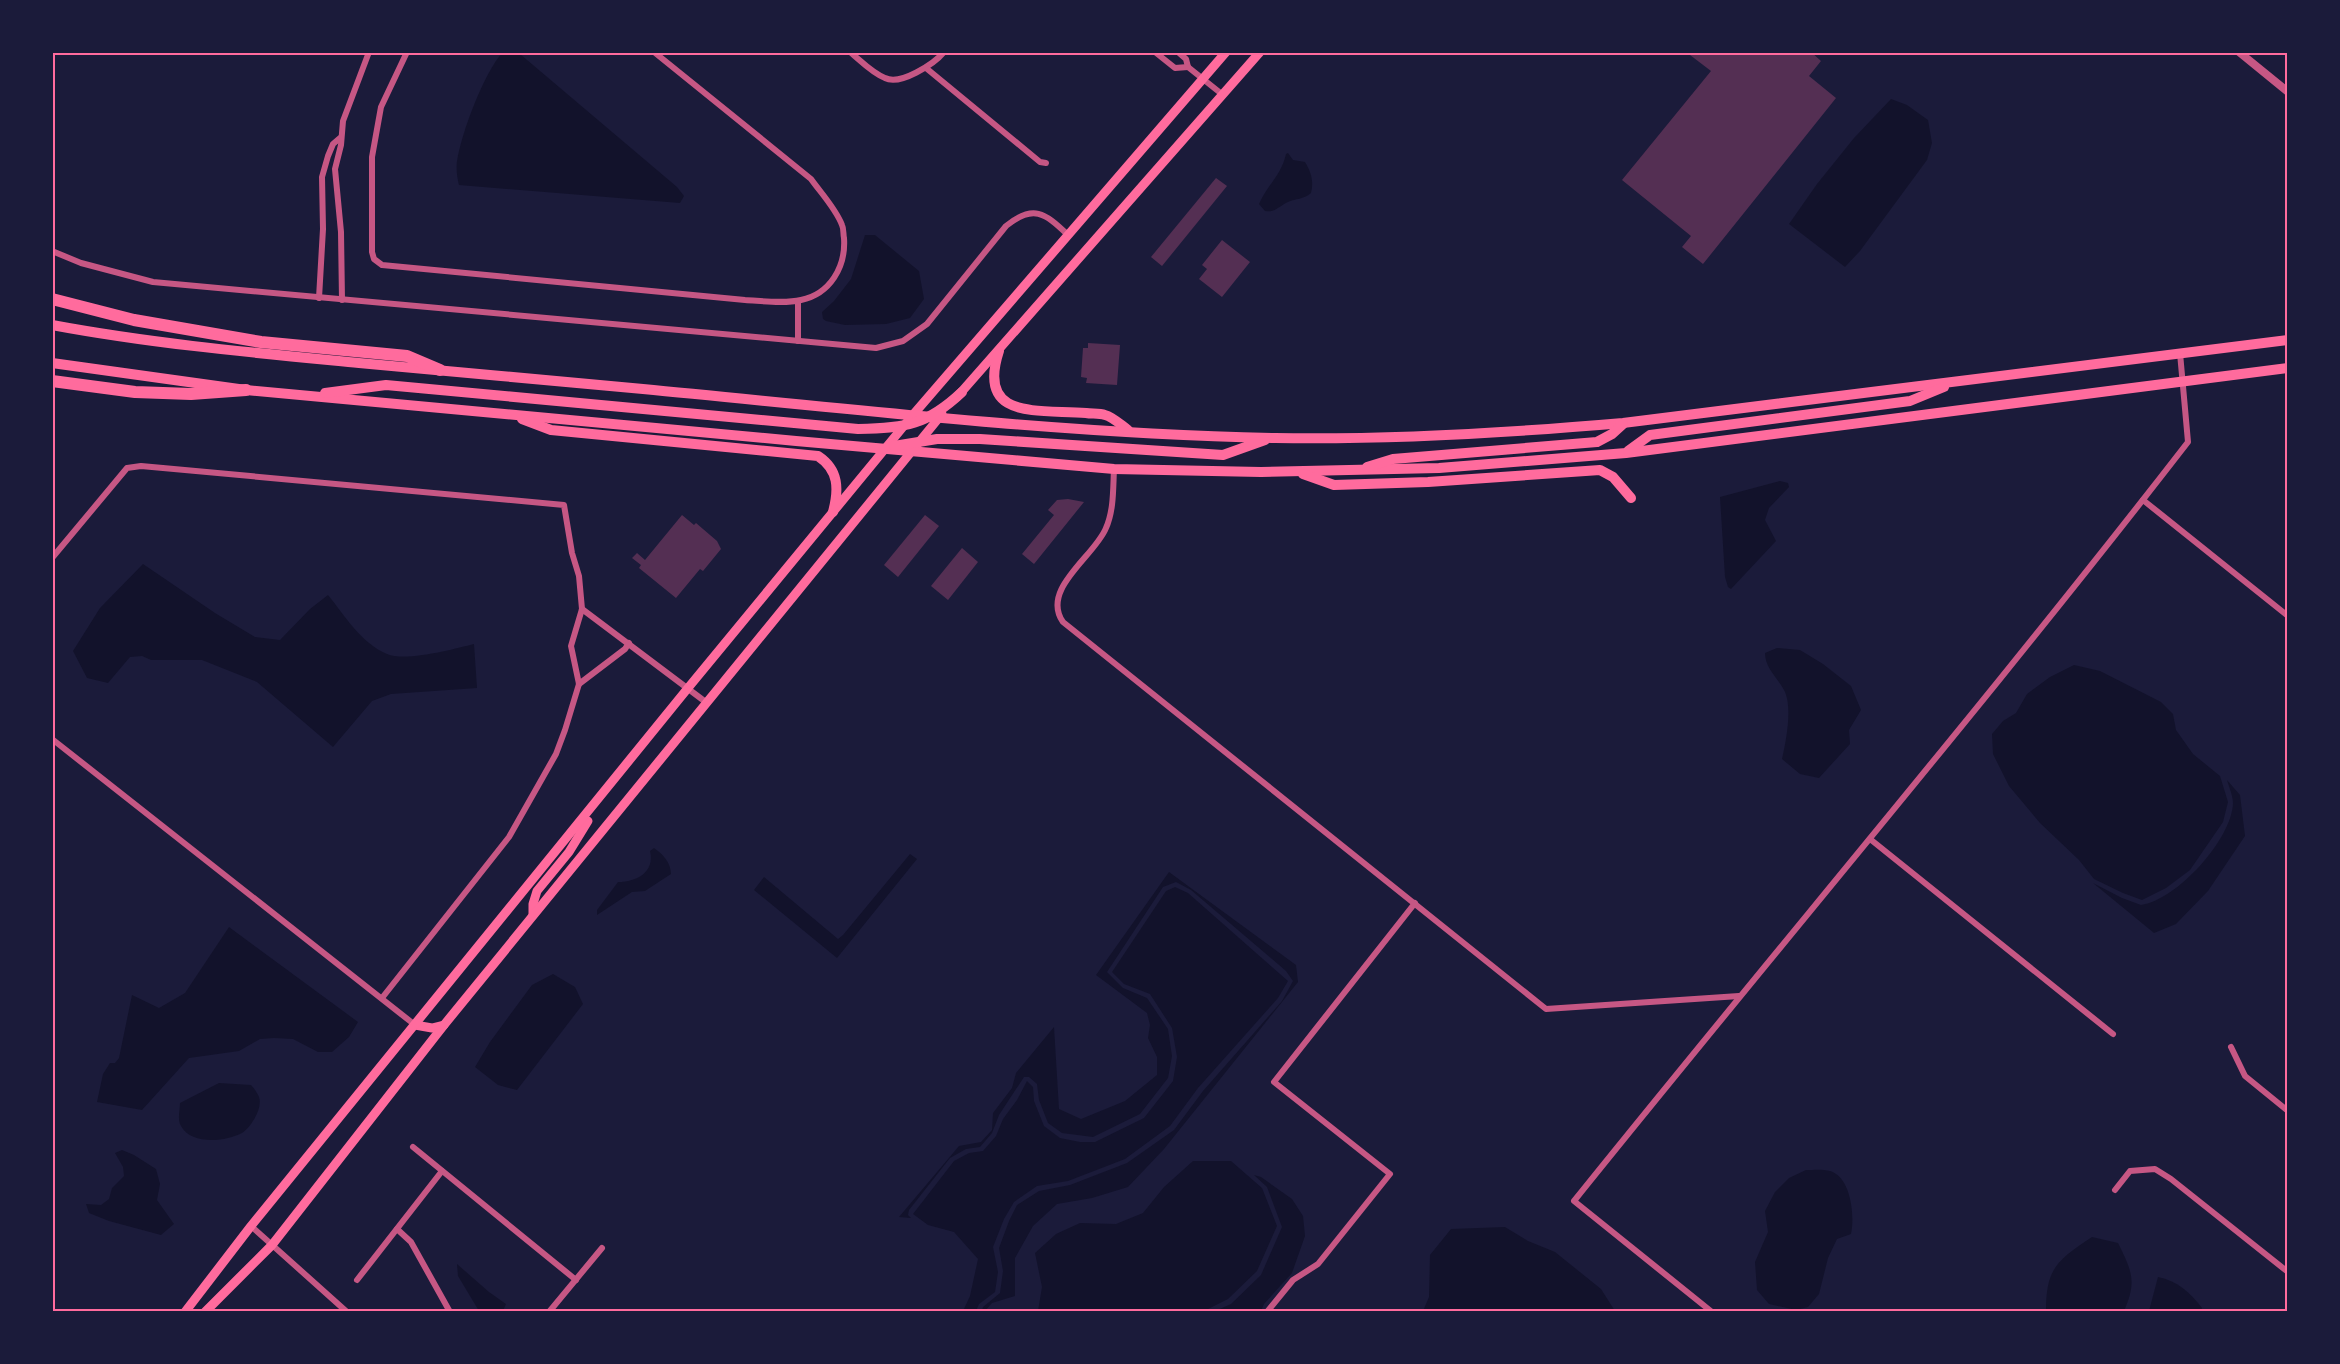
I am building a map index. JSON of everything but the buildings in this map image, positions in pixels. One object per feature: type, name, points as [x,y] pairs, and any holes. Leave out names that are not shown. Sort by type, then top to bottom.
[{"type":"highway","points":[[52,298],[134,320],[261,342],[407,356],[440,370]]},
{"type":"highway","points":[[52,381],[135,392],[191,394],[246,390]]},
{"type":"main road","points":[[185,1311],[251,1226],[660,722],[912,416],[1226,52]]},
{"type":"main road","points":[[205,1311],[272,1245],[444,1025],[919,442],[935,417],[962,392],[999,351],[1260,52]]},
{"type":"main road","points":[[52,325],[124,338],[912,416],[1131,432],[1271,438],[1431,437],[1513,433],[1623,423],[2288,340]]},
{"type":"main road","points":[[999,351],[992,380],[999,396],[1007,404],[1020,408],[1105,415],[1131,432]]},
{"type":"main road","points":[[52,363],[246,390],[307,396],[1114,469],[1182,472],[1356,471],[1503,464],[1626,453],[2288,368]]},
{"type":"main road","points":[[1626,453],[1650,435],[1910,401],[1956,382]]},
{"type":"main road","points":[[307,396],[386,385],[853,429],[904,426],[935,417]]},
{"type":"main road","points":[[509,414],[551,430],[818,456],[834,472],[837,498],[833,512]]},
{"type":"main road","points":[[1356,471],[1393,459],[1597,442],[1612,434],[1623,423]]},
{"type":"main road","points":[[885,449],[919,442],[980,439],[1223,455],[1271,438]]},
{"type":"main road","points":[[1297,471],[1334,485],[1428,482],[1600,470],[1612,477],[1631,498]]},
{"type":"main road","points":[[533,915],[533,903],[537,891],[569,852],[580,831],[656,736],[660,722]]},
{"type":"main road","points":[[415,1025],[432,1028],[444,1025]]},
{"type":"street","points":[[342,300],[341,232],[335,169],[341,145],[343,122],[369,52]]},
{"type":"street","points":[[407,52],[381,107],[372,157],[372,252],[374,259],[382,265],[745,300],[798,301],[813,297],[823,290],[838,273],[844,251],[843,226],[811,179],[654,52]]},
{"type":"street","points":[[850,52],[886,79],[894,80],[926,68],[939,59],[944,52]]},
{"type":"street","points":[[1155,52],[1176,68],[1188,67]]},
{"type":"street","points":[[1178,52],[1186,59],[1188,67],[1223,95]]},
{"type":"street","points":[[2239,52],[2288,92]]},
{"type":"street","points":[[926,68],[1041,162],[1046,163]]},
{"type":"street","points":[[319,298],[323,228],[322,177],[333,144],[340,138]]},
{"type":"street","points":[[52,250],[81,263],[153,282],[876,348],[894,345],[911,337],[927,324],[1006,226],[1017,216],[1033,212],[1041,213],[1067,234]]},
{"type":"street","points":[[798,301],[798,342]]},
{"type":"street","points":[[1712,1311],[1574,1201],[1870,838],[2188,442],[2180,353]]},
{"type":"street","points":[[52,558],[126,468],[141,466],[564,505],[572,553],[579,576],[582,609],[571,646],[579,684],[556,754],[509,837],[382,998]]},
{"type":"street","points":[[1114,469],[1111,511],[1107,527],[1100,541],[1069,577],[1058,598],[1057,610],[1063,622],[1546,1009],[1739,996]]},
{"type":"street","points":[[2143,500],[2288,616]]},
{"type":"street","points":[[582,609],[707,703]]},
{"type":"street","points":[[579,684],[625,650],[629,643]]},
{"type":"street","points":[[52,739],[415,1025]]},
{"type":"street","points":[[1870,838],[2113,1034]]},
{"type":"street","points":[[1268,1311],[1293,1280],[1317,1264],[1390,1174],[1274,1082],[1415,903]]},
{"type":"street","points":[[2230,1047],[2245,1076],[2288,1111]]},
{"type":"street","points":[[412,1147],[576,1280]]},
{"type":"street","points":[[2115,1190],[2130,1171],[2155,1169],[2171,1179],[2288,1272]]},
{"type":"street","points":[[357,1280],[442,1171]]},
{"type":"street","points":[[251,1226],[347,1311]]},
{"type":"street","points":[[397,1229],[411,1242],[450,1311]]},
{"type":"street","points":[[549,1311],[602,1248]]},
{"type":"shaded area","points":[[503,52],[520,54],[677,187],[684,196],[680,203],[459,185],[457,161],[468,120],[488,74]]},
{"type":"shaded area","points":[[1891,99],[1907,105],[1928,120],[1932,143],[1927,160],[1860,251],[1845,267],[1789,224],[1854,138]]},
{"type":"shaded area","points":[[1288,153],[1293,160],[1305,162],[1311,177],[1311,193],[1274,210],[1265,211],[1259,204]]},
{"type":"shaded area","points":[[865,235],[875,235],[919,271],[924,299],[910,318],[886,324],[845,325],[826,321],[823,319],[822,312],[851,279]]},
{"type":"shaded area","points":[[1780,481],[1788,483],[1789,487],[1769,508],[1765,520],[1776,541],[1731,589],[1725,577],[1720,497]]},
{"type":"shaded area","points":[[143,564],[255,637],[280,640],[310,609],[328,595],[361,636],[387,654],[418,656],[474,644],[477,688],[391,694],[372,701],[333,747],[257,682],[202,660],[151,660],[142,656],[130,657],[108,683],[87,678],[73,651],[100,608]]},
{"type":"shaded area","points":[[1777,648],[1800,650],[1823,664],[1851,686],[1861,710],[1849,730],[1850,744],[1819,778],[1800,774],[1782,759],[1788,724],[1787,697],[1769,668],[1765,653]]},
{"type":"shaded area","points":[[2074,665],[2100,671],[2161,702],[2173,714],[2176,730],[2193,754],[2220,776],[2228,802],[2223,822],[2190,870],[2166,888],[2142,900],[2094,879],[2079,860],[2040,823],[2009,786],[1993,754],[1992,734],[2003,721],[2016,713],[2027,694],[2050,677]]},
{"type":"shaded area","points":[[2227,780],[2240,795],[2245,836],[2208,891],[2176,924],[2154,933],[2093,883],[2141,905],[2155,901],[2186,880],[2213,850],[2230,818],[2233,803]]},
{"type":"shaded area","points":[[654,848],[666,859],[671,874],[645,891],[632,892],[597,915],[597,910],[618,882],[638,878],[647,870],[650,865],[650,851]]},
{"type":"shaded area","points":[[910,854],[917,859],[837,958],[754,890],[764,877],[838,939]]},
{"type":"shaded area","points":[[1169,872],[1296,965],[1298,982],[1164,1149],[1128,1187],[1092,1198],[1057,1204],[1033,1226],[1015,1258],[1015,1296],[992,1303],[985,1311],[982,1311],[983,1307],[1000,1293],[1003,1271],[999,1248],[1017,1205],[1039,1191],[1070,1185],[1127,1163],[1174,1130],[1203,1091],[1282,1001],[1293,981],[1286,971],[1191,890],[1176,882],[1163,887],[1107,972],[1123,988],[1147,998],[1168,1029],[1172,1056],[1168,1078],[1140,1114],[1093,1137],[1062,1133],[1048,1123],[1039,1100],[1037,1084],[1029,1077],[1024,1077],[999,1115],[992,1133],[980,1147],[966,1149],[950,1158],[909,1210],[908,1215],[911,1218],[899,1217],[959,1146],[981,1142],[992,1130],[993,1113],[1012,1088],[1016,1073],[1054,1027],[1059,1109],[1081,1119],[1125,1101],[1157,1075],[1157,1057],[1148,1038],[1150,1025],[1147,1013],[1096,975]]},
{"type":"shaded area","points":[[1175,887],[1188,893],[1288,981],[1278,998],[1198,1088],[1170,1126],[1125,1159],[1068,1181],[1037,1186],[1014,1202],[1004,1219],[993,1247],[998,1272],[995,1292],[979,1304],[976,1311],[963,1311],[970,1296],[978,1259],[954,1232],[928,1225],[913,1214],[954,1161],[969,1153],[983,1151],[996,1136],[1003,1119],[1027,1081],[1033,1087],[1034,1101],[1044,1126],[1060,1138],[1095,1142],[1144,1118],[1173,1081],[1177,1057],[1172,1028],[1150,994],[1124,984],[1112,972],[1166,891]]},
{"type":"shaded area","points":[[229,927],[358,1022],[349,1037],[332,1052],[318,1052],[293,1039],[260,1039],[239,1051],[189,1058],[142,1110],[97,1102],[103,1074],[110,1063],[115,1063],[119,1058],[132,995],[159,1008],[185,993]]},
{"type":"shaded area","points":[[553,974],[575,987],[583,1004],[517,1090],[498,1085],[475,1067],[490,1042],[532,985]]},
{"type":"shaded area","points":[[219,1083],[251,1085],[260,1101],[255,1117],[242,1133],[235,1136],[209,1140],[192,1136],[181,1126],[180,1103]]},
{"type":"shaded area","points":[[122,1150],[156,1169],[160,1184],[157,1200],[174,1224],[161,1235],[109,1221],[89,1213],[86,1204],[101,1205],[109,1199],[112,1188],[124,1176],[123,1167],[115,1153]]},
{"type":"shaded area","points":[[1193,1161],[1231,1161],[1262,1188],[1277,1226],[1257,1271],[1228,1299],[1204,1311],[1038,1311],[1042,1287],[1035,1253],[1056,1234],[1080,1223],[1116,1224],[1143,1213],[1164,1187]]},
{"type":"shaded area","points":[[1806,1170],[1830,1171],[1843,1181],[1852,1208],[1852,1226],[1851,1234],[1837,1239],[1828,1258],[1819,1294],[1808,1307],[1796,1310],[1769,1304],[1757,1290],[1755,1262],[1768,1232],[1765,1211],[1775,1192],[1789,1178]]},
{"type":"shaded area","points":[[1254,1175],[1261,1177],[1292,1199],[1303,1216],[1305,1236],[1292,1273],[1264,1304],[1261,1311],[1215,1311],[1231,1304],[1261,1275],[1282,1227],[1267,1187]]},
{"type":"shaded area","points":[[1505,1227],[1528,1241],[1555,1252],[1601,1289],[1615,1311],[1423,1311],[1429,1297],[1430,1255],[1451,1229]]},
{"type":"shaded area","points":[[2092,1237],[2118,1243],[2127,1261],[2132,1284],[2124,1311],[2046,1311],[2048,1284],[2056,1266],[2070,1252]]},
{"type":"shaded area","points":[[457,1264],[506,1304],[503,1311],[479,1311],[458,1276]]},
{"type":"shaded area","points":[[2158,1277],[2183,1288],[2202,1308],[2201,1311],[2149,1311]]}]
